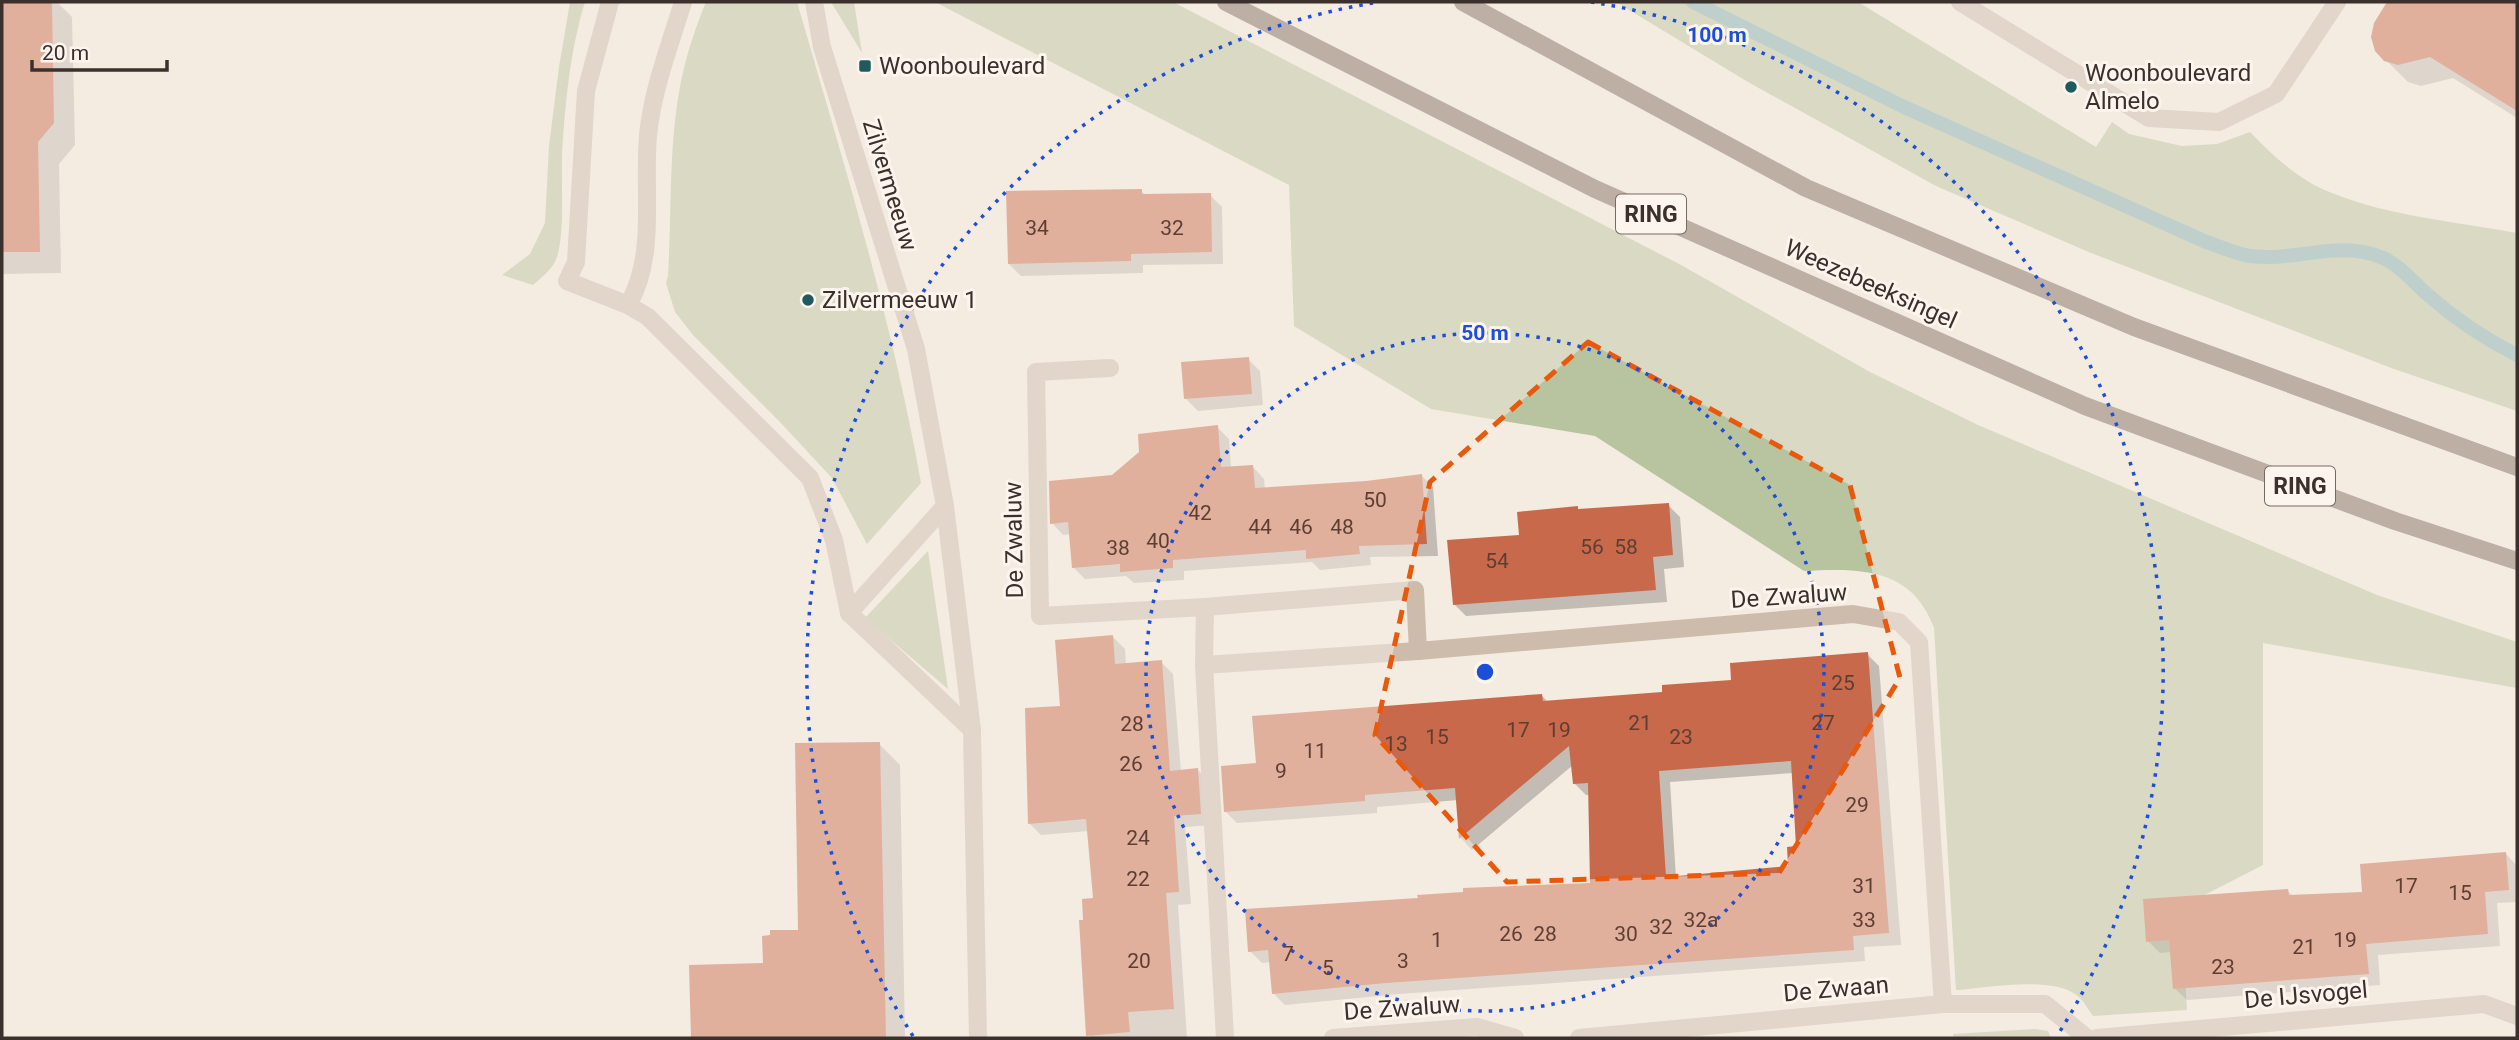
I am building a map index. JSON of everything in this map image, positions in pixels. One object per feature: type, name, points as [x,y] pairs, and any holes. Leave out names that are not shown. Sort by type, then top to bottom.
[{"type":"main road","name":"Weezebeeksingel","points":[[1226,2],[1595,189],[2085,406],[2395,521],[2517,561]]},
{"type":"main road","points":[[1464,2],[1806,188],[2134,327],[2517,467]]},
{"type":"street","points":[[610,2],[586,91],[576,262],[567,281],[628,305],[648,317],[810,478],[834,540],[849,613],[972,730]]},
{"type":"street","points":[[628,305],[636,290],[644,262],[648,135],[657,86],[683,2]]},
{"type":"street","name":"Zilvermeeuw","points":[[814,2],[822,47],[916,349],[945,506],[972,730],[978,1038]]},
{"type":"street","points":[[1960,2],[2149,118],[2219,122],[2276,94],[2337,2]]},
{"type":"street","name":"De Zwaluw","points":[[1110,368],[1036,372],[1040,616],[1205,607],[1415,590],[1418,651]]},
{"type":"street","points":[[849,613],[945,506]]},
{"type":"street","points":[[1205,607],[1204,665],[1224,1038]]},
{"type":"street","name":"De Zwaluw","points":[[1204,665],[1418,651],[1853,614],[1899,622],[1919,642],[1943,1004]]},
{"type":"street","name":"De Zwaan","points":[[1579,1038],[1943,1004],[2045,1004],[2087,1038]]},
{"type":"street","name":"De IJsvogel","points":[[2097,1038],[2484,1004],[2517,1016]]},
{"type":"street","name":"De Zwaluw","points":[[1333,1038],[1478,1027],[1515,1038]]},
{"type":"highlighted area","points":[[1588,342],[1850,485],[1900,678],[1779,873],[1507,882],[1375,735],[1430,482]]},
{"type":"green space","points":[[570,2],[585,2],[572,58],[567,97],[559,246],[553,265],[533,285],[502,275],[530,254],[545,223],[549,146]]},
{"type":"green space","points":[[706,2],[797,2],[881,301],[921,483],[867,544],[832,478],[693,335],[675,312],[666,283],[672,155],[678,96],[684,66]]},
{"type":"green space","points":[[831,2],[854,2],[862,53]]},
{"type":"green space","points":[[935,2],[1173,2],[1681,265],[1870,372],[1978,425],[2377,595],[2517,642],[2517,688],[2263,643],[2263,865],[2181,907],[2187,1010],[2093,1016],[2080,998],[2055,986],[2021,984],[1956,990],[1934,628],[1924,608],[1912,593],[1898,582],[1864,572],[1804,571],[1595,436],[1431,409],[1294,326],[1289,185]]},
{"type":"green space","points":[[1616,2],[1858,2],[2096,147],[2112,122],[2129,134],[2182,146],[2217,144],[2250,132],[2288,167],[2309,182],[2332,193],[2399,213],[2517,233],[2517,411],[2394,369],[2091,253],[1936,186],[1748,82]]},
{"type":"green space","points":[[928,551],[948,689],[865,618]]},
{"type":"green space","points":[[2035,1029],[2048,1031],[2051,1038],[1954,1038],[1953,1034]]},
{"type":"building","points":[[2,2],[52,2],[54,123],[38,142],[40,252],[2,252]]},
{"type":"building","points":[[2387,2],[2517,2],[2517,111],[2430,57],[2398,65],[2384,61],[2375,51],[2371,37],[2374,23]]},
{"type":"building","points":[[1142,189],[1142,194],[1211,193],[1212,252],[1131,254],[1131,261],[1008,264],[1006,191]]},
{"type":"building","points":[[1249,357],[1252,394],[1184,399],[1181,362]]},
{"type":"building","points":[[1218,425],[1221,467],[1253,465],[1255,488],[1366,481],[1422,474],[1427,544],[1359,546],[1360,554],[1306,559],[1306,550],[1173,560],[1173,568],[1120,572],[1120,564],[1072,568],[1068,522],[1050,524],[1049,481],[1112,475],[1139,452],[1138,434]]},
{"type":"building","points":[[1669,503],[1673,555],[1653,557],[1656,590],[1453,605],[1447,540],[1519,535],[1517,512],[1578,506],[1578,509]]},
{"type":"building","points":[[1113,635],[1115,664],[1162,660],[1170,771],[1198,768],[1201,814],[1174,816],[1179,892],[1166,893],[1174,1009],[1128,1012],[1130,1032],[1086,1036],[1079,920],[1083,920],[1082,899],[1093,898],[1086,819],[1028,824],[1025,708],[1060,706],[1055,640]]},
{"type":"building","points":[[1868,652],[1889,933],[1853,936],[1854,950],[1386,983],[1272,994],[1268,950],[1248,952],[1245,909],[1418,898],[1417,895],[1463,892],[1463,888],[1590,883],[1588,783],[1573,784],[1569,746],[1459,839],[1455,788],[1365,795],[1365,801],[1224,812],[1221,766],[1256,763],[1252,716],[1542,694],[1543,701],[1662,692],[1662,685],[1731,680],[1730,663]],"holes":[[[1791,761],[1796,846],[1787,847],[1788,866],[1666,877],[1659,771]]]},
{"type":"building","points":[[880,742],[886,1038],[691,1038],[689,965],[763,963],[762,936],[770,935],[770,930],[798,930],[795,743]]},
{"type":"building","points":[[2506,852],[2509,890],[2485,892],[2488,934],[2366,944],[2369,974],[2173,989],[2169,940],[2146,942],[2143,899],[2288,889],[2289,895],[2362,892],[2360,864]]},
{"type":"waterway","points":[[1693,2],[1904,107],[2227,250],[2267,257],[2350,251],[2383,258],[2460,320],[2517,355]]},
{"type":"place","name":"Woonboulevard","points":[[865,66]]},
{"type":"place","name":"Woonboulevard Almelo","points":[[2071,87]]},
{"type":"place","name":"Zilvermeeuw 1","points":[[808,300]]}]
